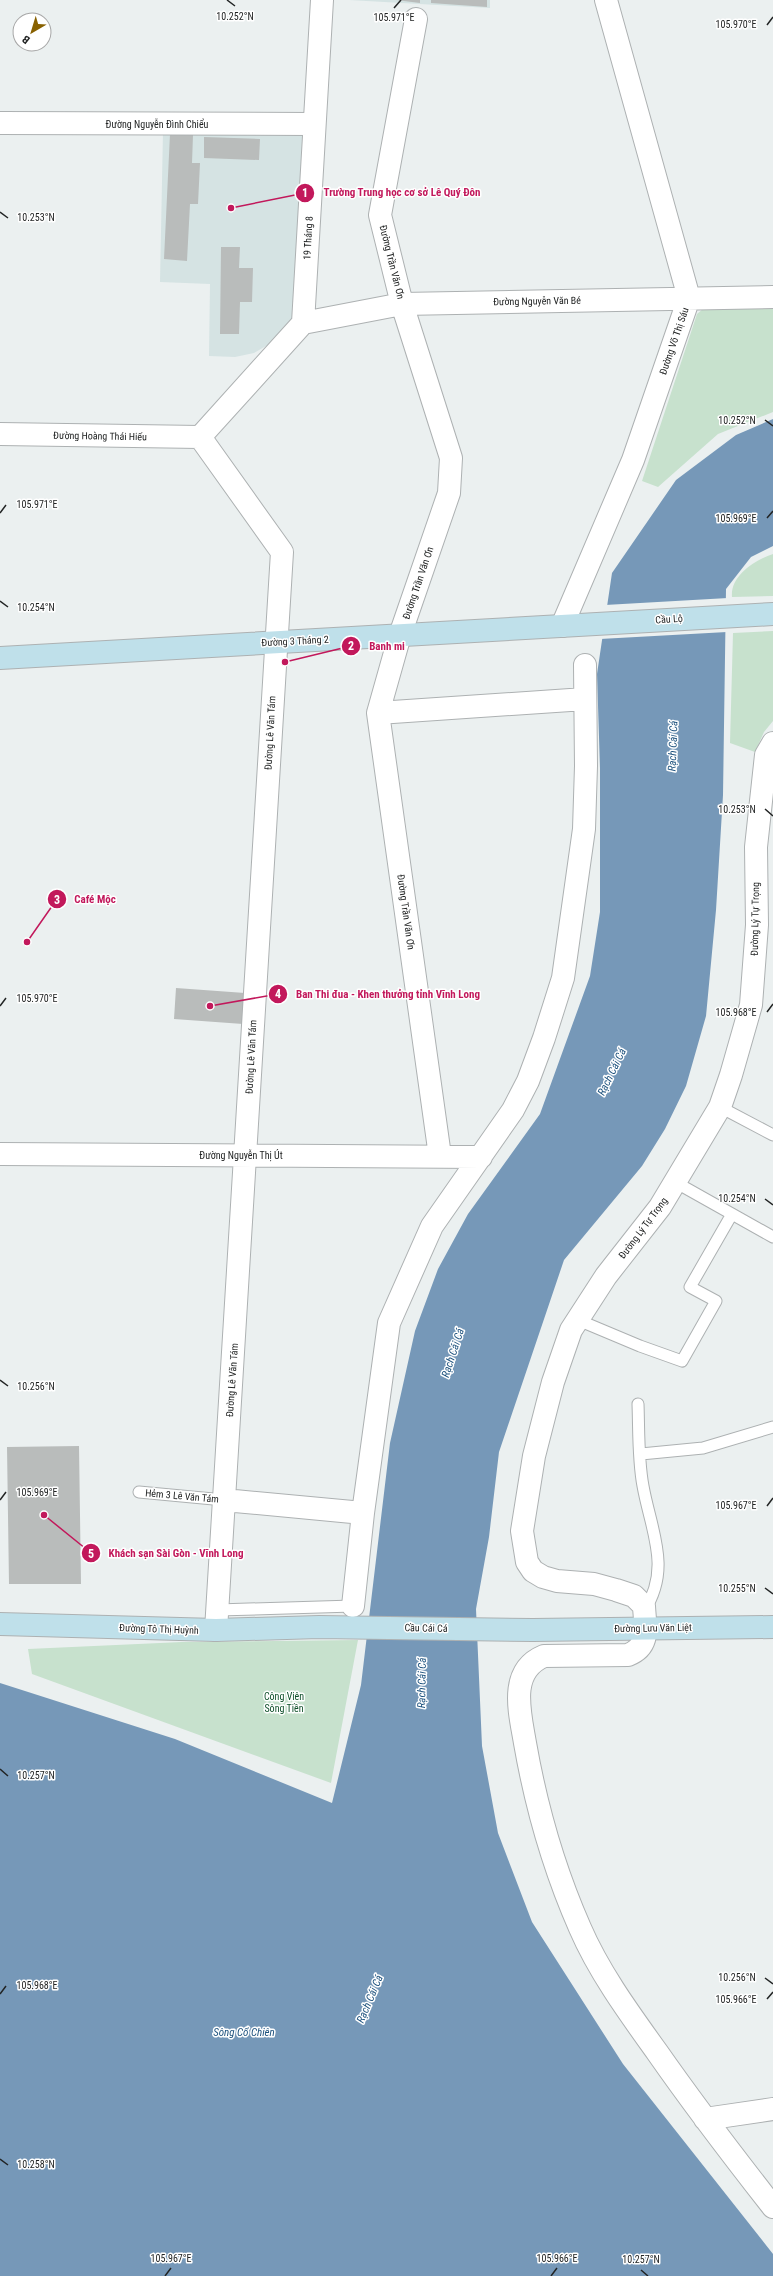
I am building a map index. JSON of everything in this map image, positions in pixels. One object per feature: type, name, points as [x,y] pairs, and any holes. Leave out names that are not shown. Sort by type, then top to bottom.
[{"type":"main road","name":"Cầu Lộ","points":[[591,624],[747,614],[773,614]]},
{"type":"main road","name":"Đường 3 Tháng 2","points":[[0,658],[591,624]]},
{"type":"main road","name":"Đường Lưu Văn Liệt","points":[[533,1630],[644,1619],[773,1627]]},
{"type":"main road","name":"Đường Tô Thị Huỳnh","points":[[0,1624],[217,1620],[319,1627]]},
{"type":"main road","name":"Cầu Cái Cá","points":[[319,1627],[533,1630]]},
{"type":"street","name":"19 Tháng 8","points":[[303,323],[322,0]]},
{"type":"street","name":"Đường Võ Thị Sáu","points":[[562,626],[633,460],[689,298],[606,0]]},
{"type":"street","name":"Đường Trần Văn Ơn","points":[[416,19],[380,215],[402,304],[451,458],[449,493],[400,635],[378,713],[440,1156]]},
{"type":"street","name":"Đường Nguyễn Đình Chiểu","points":[[0,123],[314,124]]},
{"type":"street","name":"Đường Nguyễn Văn Bé","points":[[303,323],[402,304],[773,297]]},
{"type":"street","points":[[200,437],[303,323]]},
{"type":"street","name":"Đường Hoàng Thái Hiếu","points":[[0,434],[200,437]]},
{"type":"street","name":"Đường Lê Văn Tám","points":[[200,437],[282,552],[217,1620]]},
{"type":"street","points":[[353,1606],[363,1513],[389,1323],[432,1226],[513,1110],[528,1081],[544,1038],[563,978],[584,828],[585,665]]},
{"type":"street","points":[[378,713],[585,699]]},
{"type":"street","name":"Đường Lý Tự Trọng","points":[[644,1619],[644,1606],[634,1596],[594,1584],[557,1581],[543,1577],[527,1562],[522,1531],[534,1456],[553,1382],[571,1330],[606,1276],[660,1207],[720,1107],[751,1005],[757,925],[756,847],[766,755],[773,743]]},
{"type":"street","name":"Đường Nguyễn Thị Út","points":[[0,1154],[245,1154],[481,1157]]},
{"type":"street","points":[[224,1500],[363,1513]]},
{"type":"street","points":[[644,1619],[644,1644],[639,1651],[628,1655],[544,1656],[534,1660],[522,1676],[518,1701],[532,1782],[555,1863],[580,1929],[618,1998],[704,2119],[773,2207]]},
{"type":"street","points":[[704,2119],[773,2109]]},
{"type":"lane","points":[[720,1107],[773,1135]]},
{"type":"lane","points":[[675,1182],[773,1237]]},
{"type":"lane","points":[[578,1320],[640,1346],[682,1361],[716,1301],[690,1287],[732,1214]]},
{"type":"lane","points":[[638,1404],[643,1485],[658,1551],[659,1574],[654,1596],[644,1619]]},
{"type":"lane","points":[[641,1454],[703,1448],[773,1427]]},
{"type":"lane","name":"Hẻm 3 Lê Văn Tám","points":[[139,1492],[224,1500]]},
{"type":"lane","points":[[217,1620],[353,1606]]},
{"type":"shaded area","points":[[349,0],[490,0],[490,8]]},
{"type":"shaded area","points":[[163,131],[302,135],[297,316],[271,343],[254,353],[235,357],[209,356],[210,284],[160,282]]},
{"type":"green space","points":[[773,305],[773,412],[718,434],[658,487],[642,481],[697,314],[704,308]]},
{"type":"green space","points":[[773,554],[773,596],[732,597],[732,589],[739,576],[759,560]]},
{"type":"green space","points":[[773,631],[773,721],[764,732],[755,752],[730,743],[733,633]]},
{"type":"green space","name":"Công Viên Sông Tiền","points":[[358,1640],[331,1783],[32,1674],[28,1649],[182,1642]]},
{"type":"water","name":"Sông Cổ Chiên","points":[[773,419],[773,546],[751,557],[726,589],[723,795],[716,910],[706,1016],[686,1086],[665,1129],[642,1166],[564,1260],[499,1452],[489,1537],[476,1609],[482,1746],[498,1833],[532,1922],[623,2064],[773,2254],[773,2276],[0,2276],[0,1683],[175,1739],[332,1803],[361,1685],[390,1443],[415,1331],[438,1269],[468,1214],[540,1114],[590,976],[600,912],[600,768],[597,674],[612,573],[676,480],[736,435]]},
{"type":"pier","points":[[728,598],[727,632],[600,639],[605,605]]},
{"type":"building","points":[[396,0],[420,0],[420,3]]},
{"type":"building","points":[[431,0],[487,0],[487,7],[431,3]]},
{"type":"building","points":[[170,134],[193,135],[192,163],[200,163],[198,204],[190,204],[187,261],[164,259]]},
{"type":"building","points":[[204,137],[260,139],[259,160],[204,158]]},
{"type":"building","points":[[221,247],[240,247],[239,268],[253,268],[252,302],[240,302],[239,334],[220,334]]},
{"type":"building","points":[[176,988],[245,993],[243,1024],[174,1019]]},
{"type":"building","points":[[79,1446],[81,1584],[9,1584],[7,1447]]},
{"type":"place","name":"Trường Trung học cơ sở Lê Quý Đôn","points":[[231,208]]},
{"type":"place","name":"Banh mi","points":[[285,662]]},
{"type":"place","name":"Café Mộc","points":[[27,942]]},
{"type":"place","name":"Ban Thi đua - Khen thưởng tỉnh Vĩnh Long","points":[[210,1006]]},
{"type":"place","name":"Khách sạn Sài Gòn - Vĩnh Long","points":[[44,1515]]},
{"type":"water label","name":"Rạch Cái Cá","points":[[673,746]]},
{"type":"water label","name":"Rạch Cái Cá","points":[[612,1072]]},
{"type":"water label","name":"Rạch Cái Cá","points":[[453,1353]]},
{"type":"water label","name":"Rạch Cái Cá","points":[[422,1683]]},
{"type":"water label","name":"Rạch Cái Cá","points":[[370,1999]]}]
